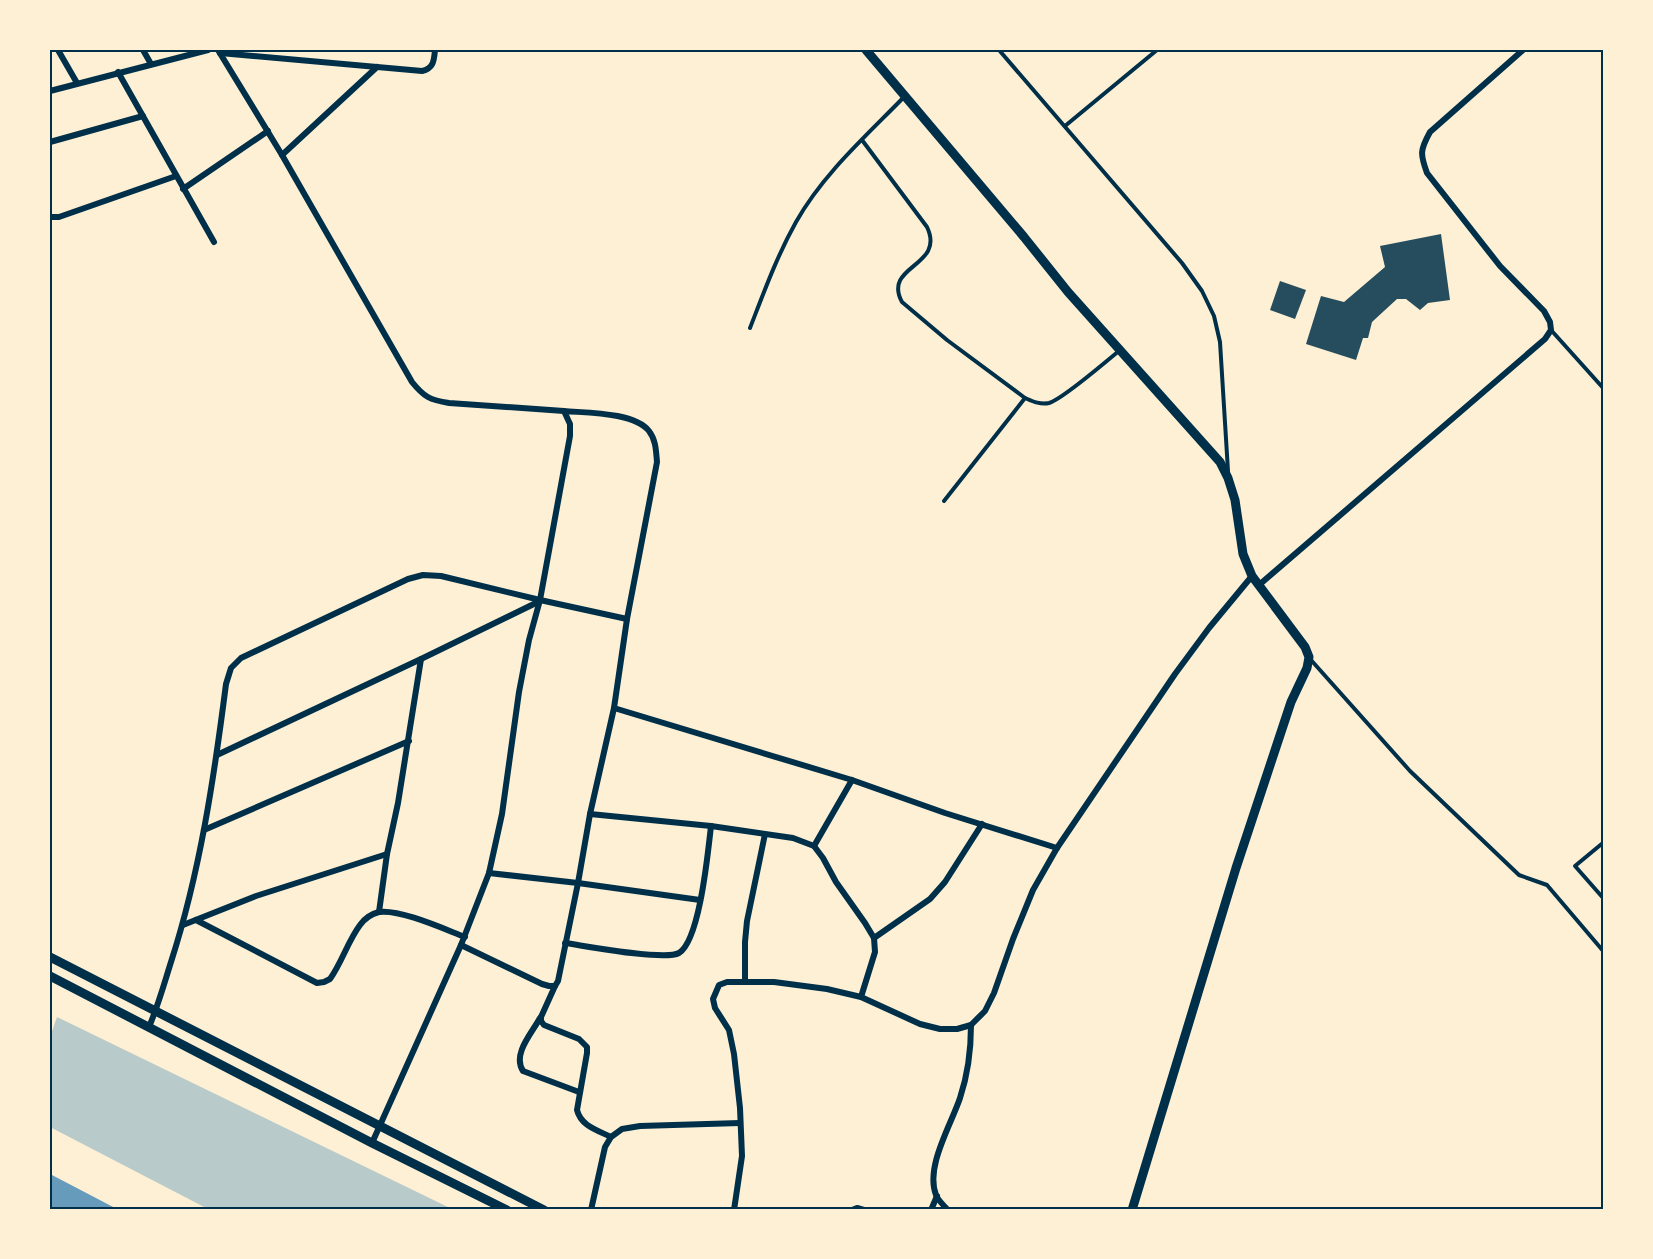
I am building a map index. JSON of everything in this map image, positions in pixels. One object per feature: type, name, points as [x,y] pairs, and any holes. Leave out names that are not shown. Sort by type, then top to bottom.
[{"type":"street","points":[[58,50],[77,83]]},
{"type":"street","points":[[143,50],[151,64]]},
{"type":"street","points":[[50,91],[77,83],[121,78],[151,64],[208,50]]},
{"type":"street","points":[[219,51],[415,71],[428,70],[432,66],[435,50]]},
{"type":"street","points":[[866,50],[1068,292],[1220,462],[1235,500],[1243,554],[1252,576],[1305,647],[1309,657],[1307,668],[1291,702],[1236,868],[1132,1209]]},
{"type":"street","points":[[1259,585],[1545,339],[1551,330],[1550,322],[1544,311],[1493,256],[1426,173],[1421,158],[1423,144],[1430,132],[1523,50]]},
{"type":"street","points":[[219,51],[421,394],[432,400],[449,403],[606,414],[631,419],[648,430],[656,445],[657,462],[627,619],[614,708],[590,814],[558,981],[519,1059],[519,1065],[523,1071],[579,1092]]},
{"type":"street","points":[[282,155],[377,68]]},
{"type":"street","points":[[121,78],[214,242]]},
{"type":"street","points":[[50,142],[143,116]]},
{"type":"street","points":[[183,189],[268,131]]},
{"type":"street","points":[[50,217],[58,217],[176,176]]},
{"type":"street","points":[[372,1143],[465,937],[489,873],[502,814],[519,692],[529,640],[540,600],[570,436],[570,424],[564,411]]},
{"type":"street","points":[[148,1027],[156,1012],[183,925],[204,830],[226,684],[231,668],[241,658],[408,579],[423,575],[441,576],[627,619]]},
{"type":"street","points":[[734,1209],[742,1156],[740,1123],[734,1054],[729,1030],[715,1008],[713,999],[719,985],[727,982],[774,982],[827,989],[861,997],[920,1024],[940,1029],[957,1029],[971,1025],[985,1011],[994,993],[1033,890],[1057,848],[1175,674],[1252,576]]},
{"type":"street","points":[[217,754],[421,659],[540,600]]},
{"type":"street","points":[[378,912],[409,741],[421,659]]},
{"type":"street","points":[[614,708],[852,780],[1057,848]]},
{"type":"street","points":[[204,830],[409,741]]},
{"type":"street","points":[[814,846],[852,780]]},
{"type":"street","points":[[590,814],[711,826],[794,838],[814,846],[824,858],[836,882],[874,938],[875,952],[861,997]]},
{"type":"street","points":[[874,938],[930,899],[945,882],[982,824]]},
{"type":"street","points":[[565,943],[667,956],[678,953],[687,946],[694,932],[706,870],[711,826]]},
{"type":"street","points":[[745,982],[747,921],[765,834]]},
{"type":"street","points":[[183,925],[256,896],[387,854]]},
{"type":"street","points":[[489,873],[700,900]]},
{"type":"street","points":[[196,920],[317,983],[330,978],[358,926],[368,916],[378,912],[405,916],[465,937]]},
{"type":"street","points":[[461,945],[542,984],[555,986]]},
{"type":"street","points":[[50,957],[544,1209]]},
{"type":"street","points":[[50,976],[372,1143],[507,1209]]},
{"type":"street","points":[[541,1017],[544,1025],[579,1039],[587,1047],[588,1053],[577,1110],[585,1124],[610,1137]]},
{"type":"street","points":[[948,1209],[937,1196],[934,1180],[936,1163],[960,1098],[968,1066],[971,1025]]},
{"type":"street","points":[[591,1209],[606,1147],[610,1137],[622,1129],[640,1126],[740,1123]]},
{"type":"street","points":[[931,1209],[937,1196]]},
{"type":"street","points":[[852,1209],[864,1209]]},
{"type":"lane","points":[[999,50],[1182,263],[1202,291],[1214,316],[1220,342],[1228,478]]},
{"type":"lane","points":[[1065,126],[1157,50]]},
{"type":"lane","points":[[750,328],[776,260],[819,187],[905,96]]},
{"type":"lane","points":[[862,140],[927,226],[932,236],[932,247],[909,270],[898,286],[898,296],[902,303],[947,340],[1025,398],[1036,403],[1049,403],[1120,351]]},
{"type":"lane","points":[[1551,330],[1604,389]]},
{"type":"lane","points":[[944,501],[1025,398]]},
{"type":"lane","points":[[1309,657],[1410,771],[1519,875],[1547,885],[1604,952]]},
{"type":"lane","points":[[1604,842],[1575,866],[1604,899]]},
{"type":"shaded area","points":[[57,1017],[452,1209],[208,1209],[50,1127],[50,1037]]},
{"type":"water","points":[[50,1174],[117,1209],[50,1209]]},
{"type":"building","points":[[1441,234],[1450,300],[1428,303],[1420,310],[1406,299],[1397,299],[1372,322],[1368,338],[1363,338],[1356,360],[1306,344],[1321,296],[1344,302],[1385,267],[1380,246]]},
{"type":"building","points":[[1280,281],[1306,290],[1295,319],[1270,310]]}]
